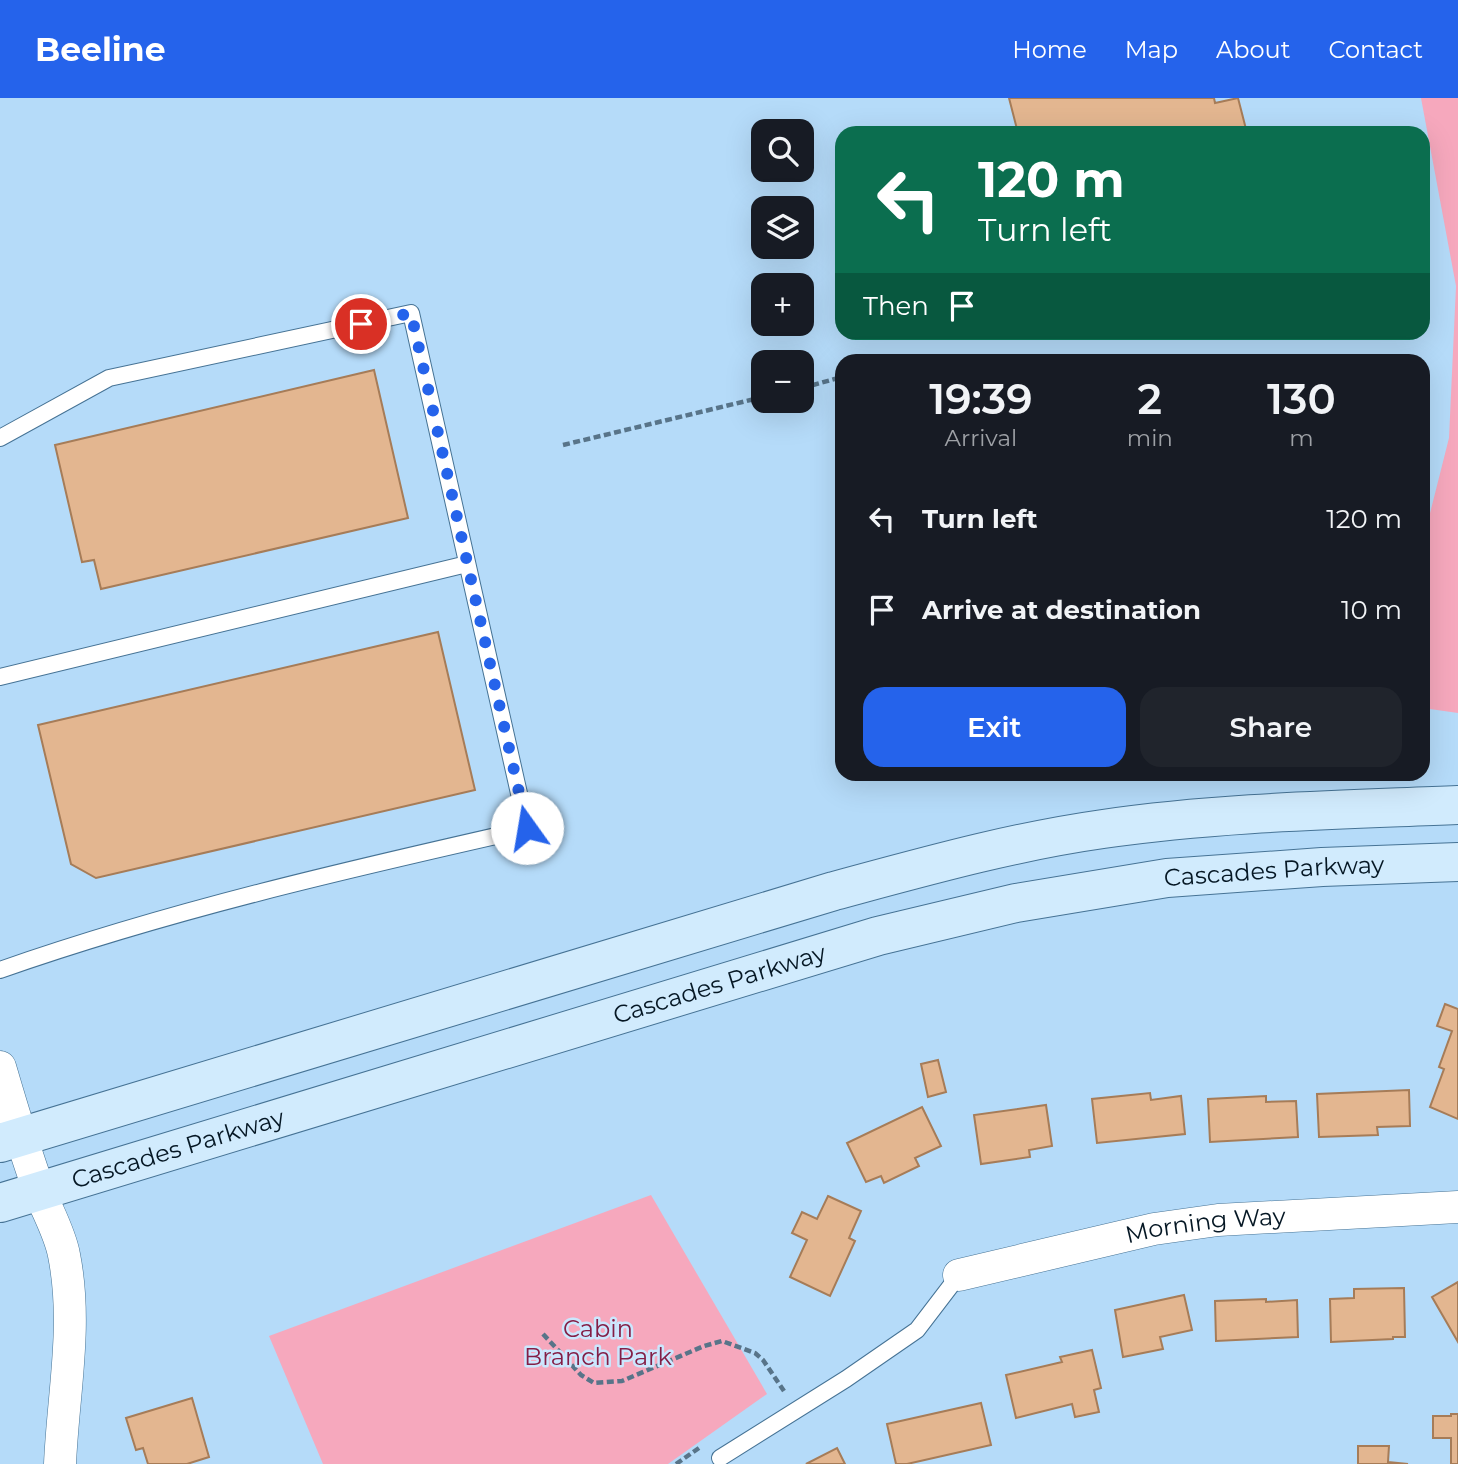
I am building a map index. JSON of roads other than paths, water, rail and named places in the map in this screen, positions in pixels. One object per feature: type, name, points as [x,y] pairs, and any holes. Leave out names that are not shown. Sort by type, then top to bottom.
[{"type":"main road","points":[[10,1140],[834,891],[965,856],[1032,841],[1167,821],[1237,815],[1458,805]]},
{"type":"main road","name":"Cascades Parkway","points":[[0,1203],[878,936],[1016,903],[1167,878],[1322,867],[1458,862]]},
{"type":"street","points":[[0,1067],[10,1140],[40,1191],[64,1252],[70,1301],[70,1355],[60,1464]]},
{"type":"street","name":"Morning Way","points":[[959,1275],[1167,1227],[1218,1220],[1458,1207]]},
{"type":"lane","points":[[0,438],[109,378],[411,313],[527,828],[215,905],[89,939],[0,970]]},
{"type":"lane","points":[[0,677],[467,564]]},
{"type":"lane","points":[[720,1458],[917,1331],[959,1275]]},
{"type":"park label","name":"Cabin Branch Park","points":[[598,1343]]}]
